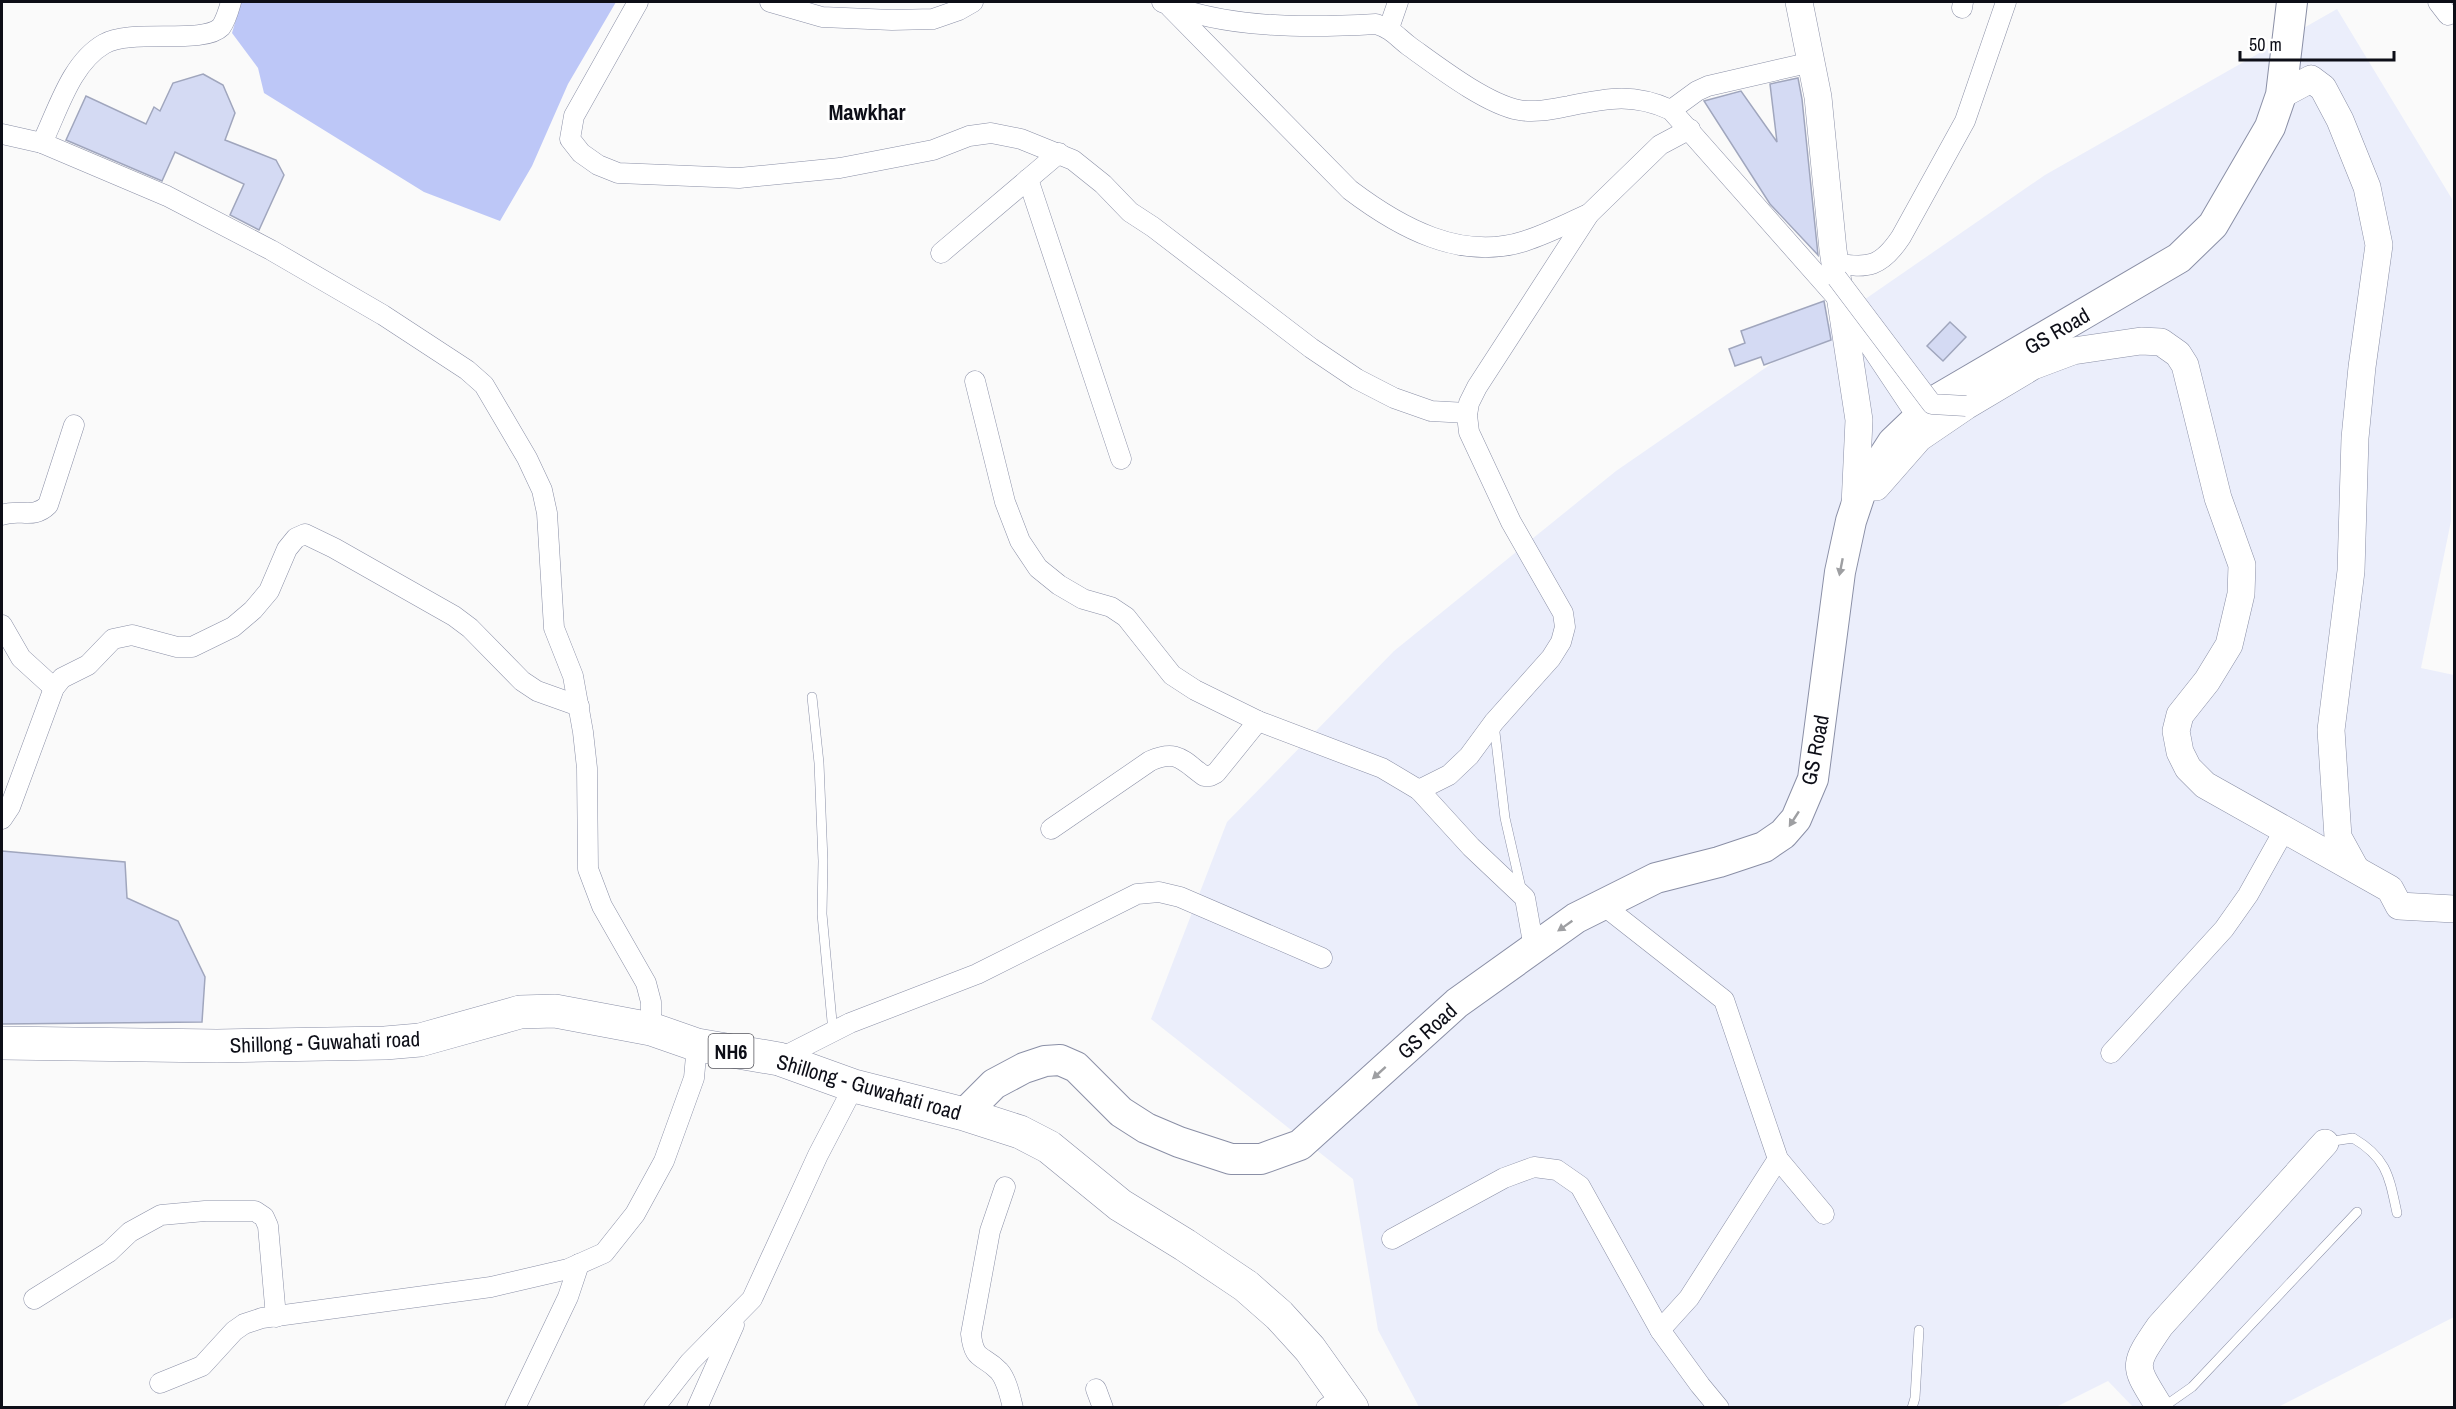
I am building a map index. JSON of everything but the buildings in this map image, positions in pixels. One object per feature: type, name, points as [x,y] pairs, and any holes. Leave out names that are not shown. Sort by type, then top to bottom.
[{"type":"highway","name":"Shillong - Guwahati road","points":[[2,1043],[217,1046],[385,1043],[420,1040],[520,1012],[555,1011],[651,1029],[697,1045],[779,1059],[854,1086],[964,1114],[1020,1132],[1049,1146],[1120,1205],[1246,1286],[1279,1315],[1295,1332],[1341,1403]]},
{"type":"main road","name":"GS Road","points":[[964,1114],[994,1084],[1024,1068],[1045,1061],[1060,1060],[1076,1067],[1121,1112],[1146,1128],[1179,1142],[1231,1159],[1261,1159],[1300,1145],[1457,1003],[1576,918],[1656,878],[1719,862],[1764,847],[1783,834],[1796,819],[1813,779],[1840,572],[1860,494],[1893,442],[1925,411],[2179,258],[2213,225],[2270,127],[2281,96],[2292,2]]},
{"type":"street","points":[[42,143],[78,70],[105,43],[130,37],[197,35],[214,31],[221,26],[231,2]]},
{"type":"street","points":[[638,2],[574,116],[570,139],[581,153],[598,165],[618,173],[739,178],[840,168],[933,150],[969,136],[991,133],[1021,139],[1059,153],[1087,170],[1130,212],[1153,227],[1311,348],[1357,379],[1394,398],[1431,411],[1467,413]]},
{"type":"street","points":[[770,2],[822,17],[892,20],[933,19],[959,10],[973,2]]},
{"type":"street","points":[[1164,2],[1232,22],[1376,24],[1389,28],[1404,42],[1498,104],[1518,110],[1538,112],[1622,98],[1648,100],[1671,110],[1690,129],[1771,225],[1837,280],[1925,411],[1966,406]]},
{"type":"street","points":[[1164,2],[1350,190],[1379,212],[1408,228],[1437,240],[1469,248],[1495,246],[1524,242],[1589,214]]},
{"type":"street","points":[[1389,28],[1398,2]]},
{"type":"street","points":[[1799,2],[1818,97],[1837,280],[1859,420],[1855,510]]},
{"type":"street","points":[[1837,280],[1862,267],[1878,262],[1890,252],[1901,237],[1965,121],[2006,2]]},
{"type":"street","points":[[1671,110],[1708,86],[1812,62]]},
{"type":"street","points":[[2281,96],[2311,79],[2323,88],[2340,120],[2367,187],[2379,245],[2358,402],[2351,571],[2331,730],[2338,837],[2356,869]]},
{"type":"street","points":[[1419,790],[1449,775],[1469,756],[1494,722],[1551,658],[1561,642],[1565,627],[1563,613],[1510,522],[1469,432],[1467,413],[1469,403],[1477,387],[1589,214],[1660,146],[1690,129]]},
{"type":"street","points":[[2,134],[42,143],[167,196],[271,250],[383,315],[467,370],[483,385],[527,458],[542,490],[547,513],[554,628],[573,676],[587,768],[588,869],[602,906],[646,983],[651,1002],[651,1029]]},
{"type":"street","points":[[941,254],[1059,153]]},
{"type":"street","points":[[1028,179],[1121,459]]},
{"type":"street","points":[[1855,510],[1919,438],[1966,406],[2033,366],[2073,351],[2141,340],[2161,342],[2178,354],[2185,364],[2218,498],[2242,565],[2241,594],[2229,645],[2207,681],[2180,715],[2176,731],[2180,752],[2188,768],[2205,785],[2390,889],[2399,906],[2454,909]]},
{"type":"street","points":[[975,381],[1005,502],[1020,541],[1038,568],[1059,585],[1075,594],[1111,607],[1126,617],[1172,675],[1195,690],[1258,721],[1382,768],[1419,790],[1470,847],[1525,898],[1534,948]]},
{"type":"street","points":[[2,515],[12,511],[33,514],[41,512],[48,505],[74,425]]},
{"type":"street","points":[[2,819],[10,807],[54,688],[62,678],[88,665],[112,639],[132,635],[177,647],[192,647],[233,627],[269,591],[287,549],[296,538],[305,534],[454,616],[470,628],[522,681],[537,691],[579,706]]},
{"type":"street","points":[[2,625],[21,658],[54,688]]},
{"type":"street","points":[[1051,829],[1150,761],[1164,755],[1171,754],[1204,776],[1216,773],[1258,721]]},
{"type":"street","points":[[2111,1053],[2224,929],[2248,895],[2285,829]]},
{"type":"street","points":[[779,1059],[833,1032],[976,974],[1137,894],[1159,892],[1180,897],[1322,958]]},
{"type":"street","points":[[1603,905],[1724,1000],[1778,1159],[1824,1214]]},
{"type":"street","points":[[160,1383],[202,1366],[244,1324],[276,1317],[491,1287],[568,1269],[604,1252],[635,1214],[654,1179],[684,1110],[694,1078],[697,1045]]},
{"type":"street","points":[[654,1407],[690,1362],[752,1299],[818,1155],[854,1086]]},
{"type":"street","points":[[2161,1407],[2139,1373],[2138,1364],[2141,1354],[2160,1326],[2325,1143]]},
{"type":"street","points":[[1660,1330],[1689,1298],[1778,1159]]},
{"type":"street","points":[[1392,1239],[1504,1178],[1534,1167],[1557,1170],[1580,1186],[1660,1330],[1719,1407]]},
{"type":"street","points":[[1005,1187],[990,1231],[971,1334],[976,1354],[999,1371],[1006,1382],[1013,1407]]},
{"type":"street","points":[[34,1299],[109,1252],[130,1232],[161,1215],[205,1211],[255,1211],[264,1217],[268,1226],[276,1317]]},
{"type":"street","points":[[515,1407],[568,1297],[579,1264]]},
{"type":"street","points":[[697,1407],[739,1314]]},
{"type":"lane","points":[[812,697],[819,763],[823,861],[822,914],[833,1032]]},
{"type":"lane","points":[[1494,722],[1505,818],[1525,898]]},
{"type":"lane","points":[[2325,1143],[2353,1138],[2372,1151],[2386,1168],[2397,1213]]},
{"type":"lane","points":[[2161,1407],[2192,1387],[2357,1212]]},
{"type":"lane","points":[[1912,1407],[1915,1398],[1919,1330]]},
{"type":"shaded area","points":[[241,2],[616,2],[568,84],[532,166],[500,221],[424,192],[264,93],[258,68],[232,33]]},
{"type":"shaded area","points":[[2337,9],[2452,199],[2451,521],[2421,668],[2454,675],[2454,1317],[2278,1407],[2133,1407],[2108,1381],[2054,1408],[1419,1407],[1378,1330],[1353,1179],[1151,1019],[1227,822],[1394,651],[1616,471],[2045,175]]},
{"type":"district","name":"Mawkhar","points":[[867,112]]}]
